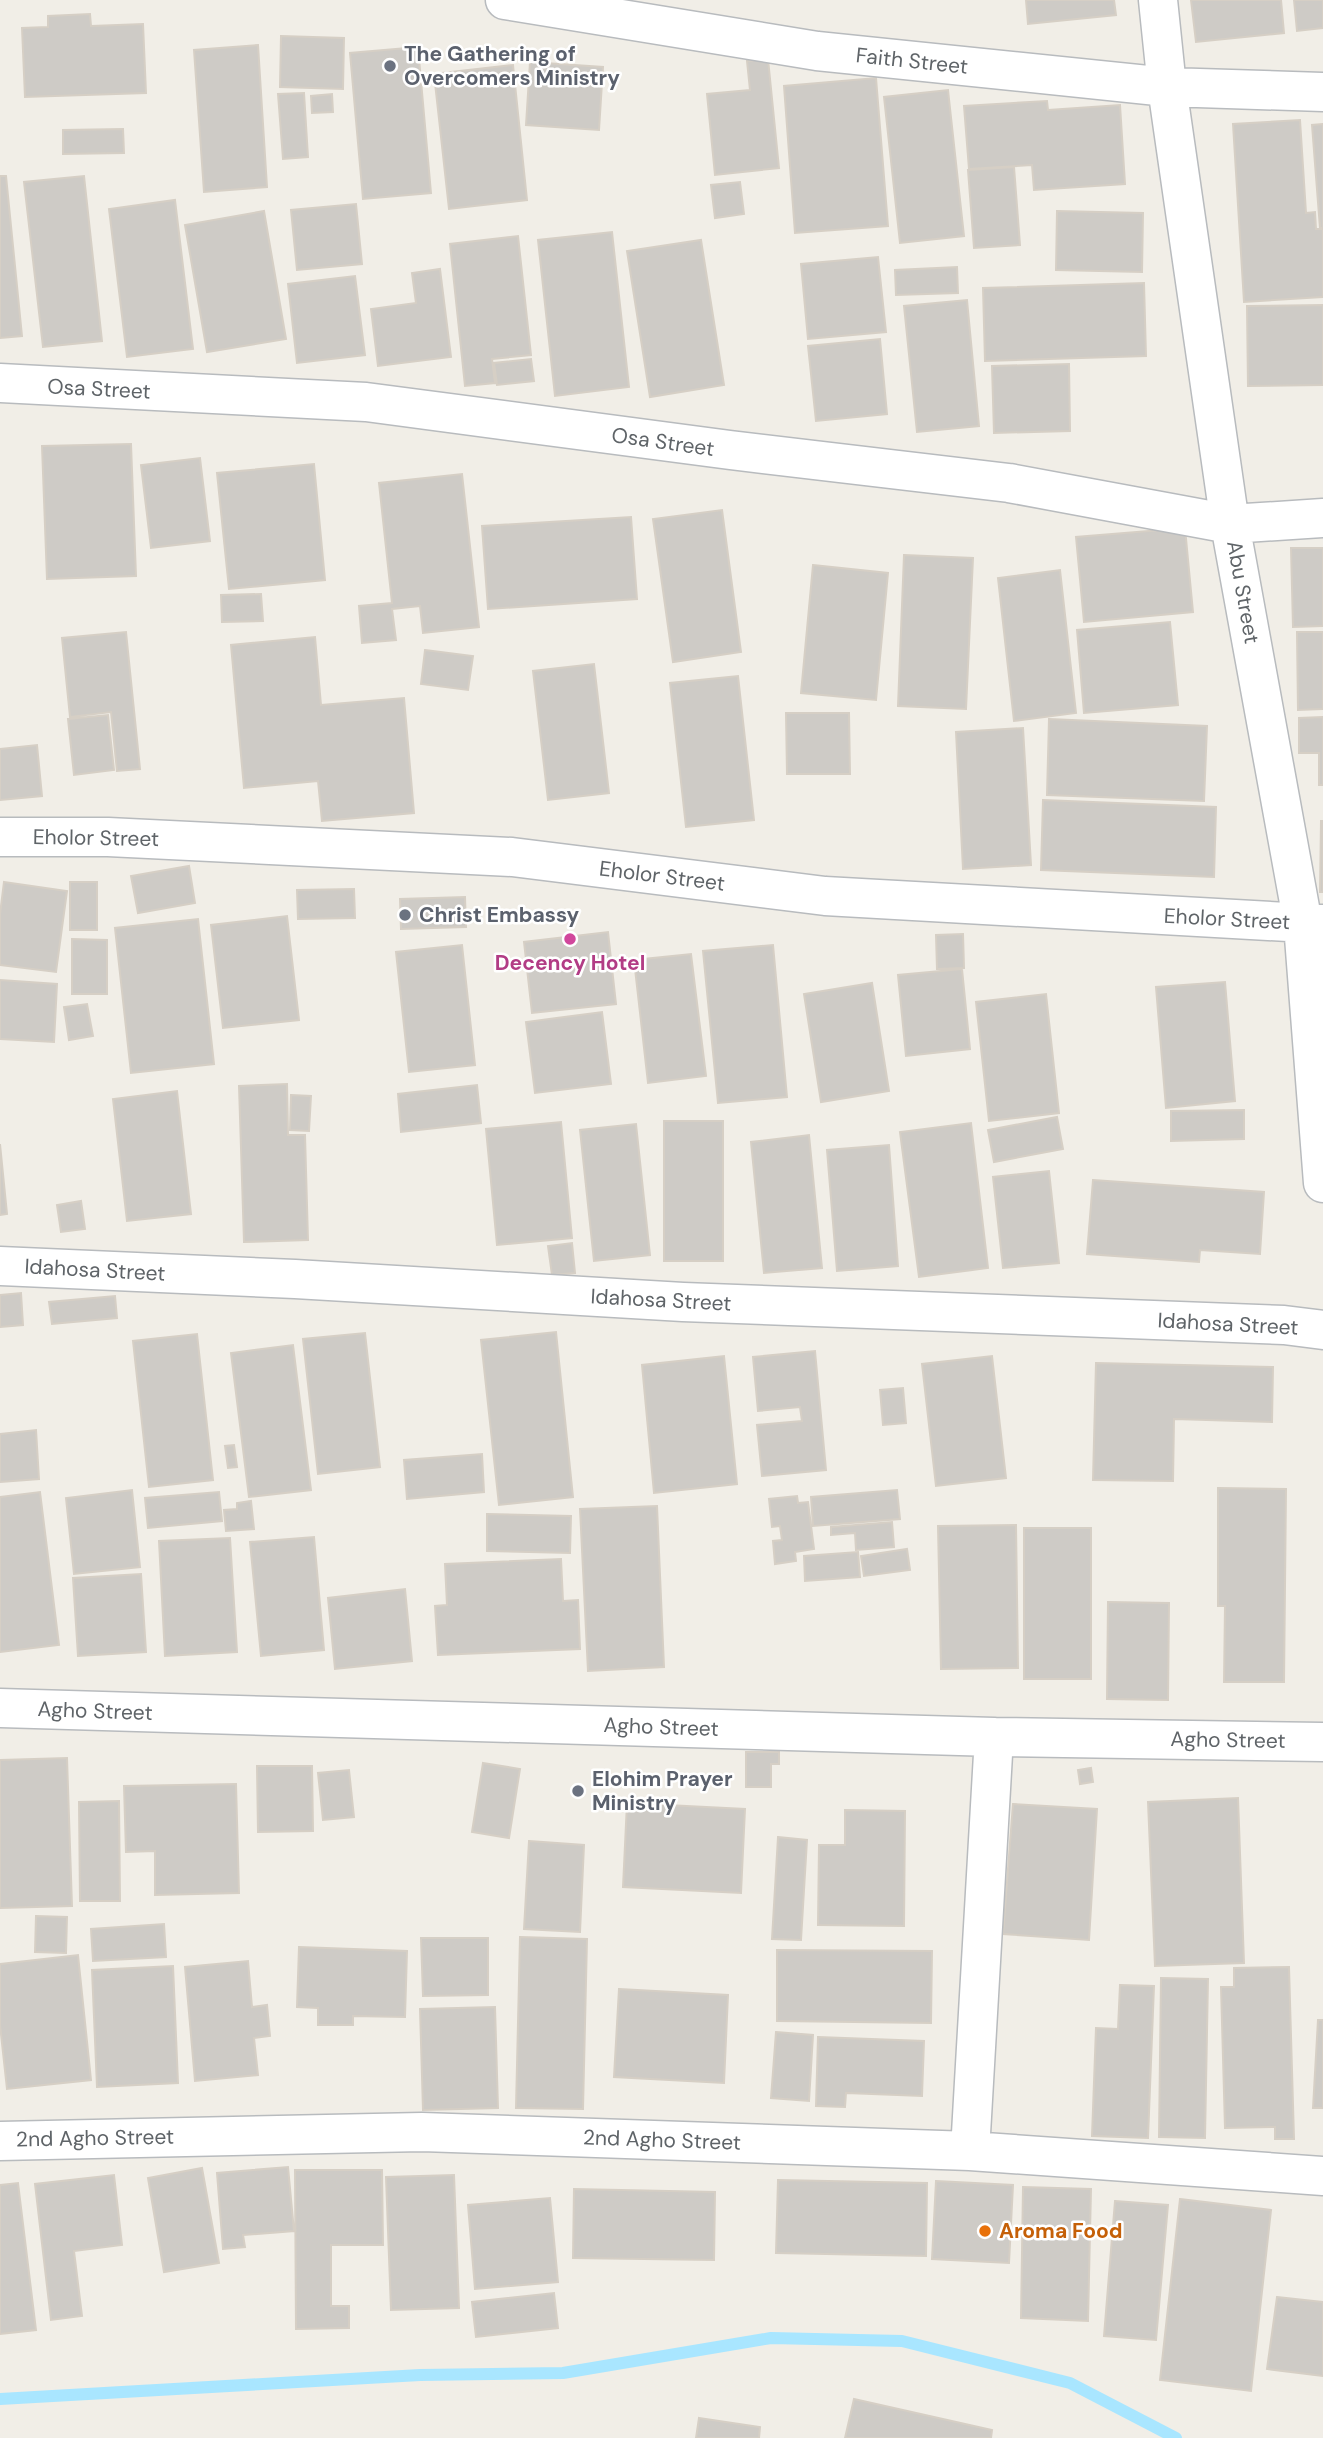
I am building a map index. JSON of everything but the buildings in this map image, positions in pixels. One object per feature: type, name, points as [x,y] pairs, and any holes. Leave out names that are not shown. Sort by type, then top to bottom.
[{"type":"street","name":"Faith Street","points":[[505,0],[817,51],[1167,87],[1323,92]]},
{"type":"street","name":"Abu Street","points":[[1158,0],[1167,87],[1230,524],[1313,924],[1323,1183]]},
{"type":"street","name":"Osa Street","points":[[0,383],[366,402],[730,450],[1010,483],[1230,524],[1323,518]]},
{"type":"street","name":"Eholor Street","points":[[0,836],[108,837],[512,857],[825,896],[1313,924]]},
{"type":"street","name":"Idahosa Street","points":[[0,1266],[295,1279],[697,1303],[1284,1325],[1323,1330]]},
{"type":"street","name":"Agho Street","points":[[0,1708],[994,1737],[1323,1742]]},
{"type":"street","points":[[970,2151],[994,1737]]},
{"type":"street","name":"2nd Agho Street","points":[[0,2141],[422,2132],[970,2151],[1323,2176]]},
{"type":"waterway","points":[[0,2399],[420,2375],[563,2373],[771,2338],[902,2341],[1070,2383],[1176,2438]]},
{"type":"place","name":"The Gathering of Overcomers Ministry","points":[[390,66]]},
{"type":"place","name":"Christ Embassy","points":[[405,915]]},
{"type":"place","name":"Decency Hotel","points":[[570,939]]},
{"type":"place","name":"Elohim Prayer Ministry","points":[[578,1791]]},
{"type":"place","name":"Aroma Food","points":[[985,2231]]}]
